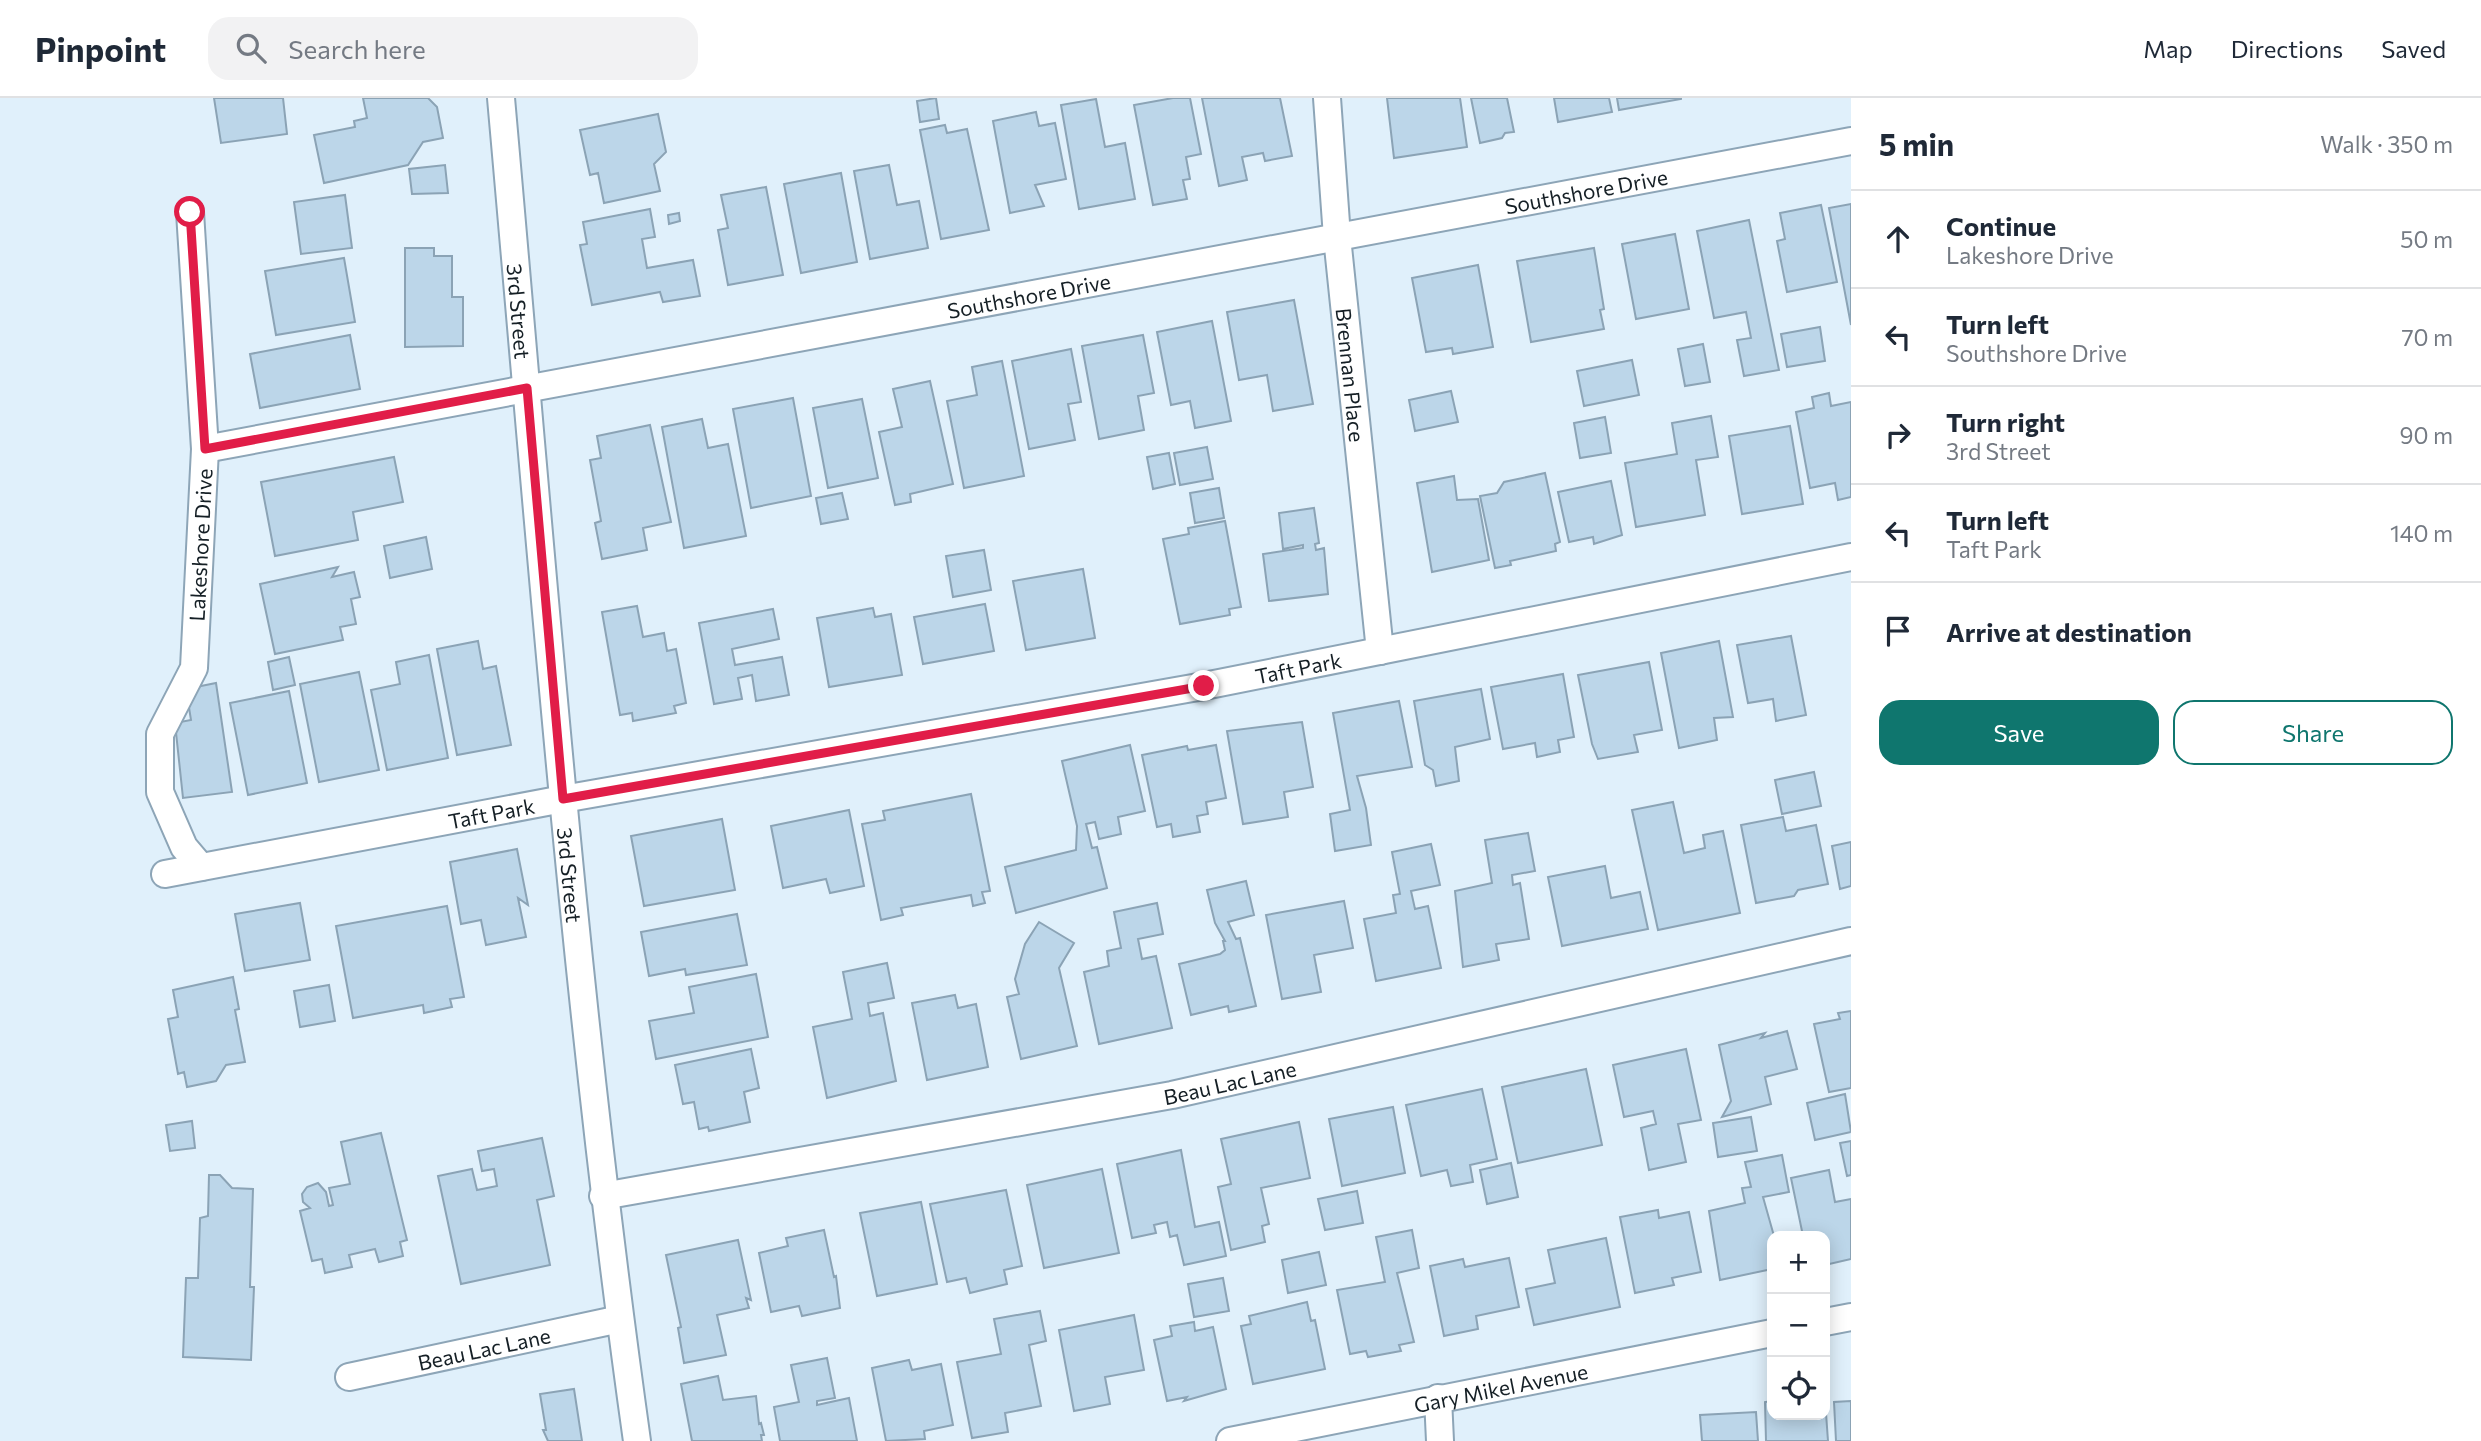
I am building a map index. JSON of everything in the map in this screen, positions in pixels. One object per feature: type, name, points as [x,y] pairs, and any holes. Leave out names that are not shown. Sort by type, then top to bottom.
[{"type":"street","name":"3rd Street","points":[[501,98],[563,799],[603,1196],[637,1441]]},
{"type":"street","name":"Brennan Place","points":[[1327,98],[1337,237],[1380,651]]},
{"type":"street","name":"Southshore Drive","points":[[205,449],[1851,141]]},
{"type":"street","name":"Lakeshore Drive","points":[[190,212],[205,449],[194,668],[160,734],[160,792],[184,847],[201,867]]},
{"type":"street","name":"Taft Park","points":[[165,874],[563,799],[1204,686],[1851,557]]},
{"type":"street","name":"Beau Lac Lane","points":[[603,1196],[1172,1095],[1851,941]]},
{"type":"street","points":[[1830,1321],[1851,1317]]},
{"type":"street","name":"Beau Lac Lane","points":[[349,1377],[620,1319]]},
{"type":"street","name":"Gary Mikel Avenue","points":[[1230,1441],[1767,1334]]},
{"type":"street","points":[[1438,1398],[1440,1441]]},
{"type":"building","points":[[214,98],[283,98],[287,134],[221,143]]},
{"type":"building","points":[[363,98],[428,98],[437,107],[443,138],[423,142],[408,165],[324,183],[314,135],[355,127],[354,121],[367,118]]},
{"type":"building","points":[[936,98],[939,119],[920,122],[917,101]]},
{"type":"building","points":[[1173,98],[1190,98],[1201,154],[1186,157],[1190,179],[1183,180],[1187,199],[1153,205],[1134,105]]},
{"type":"building","points":[[1202,98],[1280,98],[1292,156],[1265,161],[1263,153],[1242,157],[1247,180],[1219,186]]},
{"type":"building","points":[[1387,98],[1460,98],[1467,147],[1394,158]]},
{"type":"building","points":[[1471,98],[1507,98],[1514,132],[1480,143]]},
{"type":"building","points":[[1554,98],[1609,98],[1612,112],[1558,122]]},
{"type":"building","points":[[1617,98],[1681,98],[1681,99],[1619,110]]},
{"type":"building","points":[[1096,99],[1105,147],[1125,143],[1135,199],[1079,209],[1061,105]]},
{"type":"building","points":[[1036,112],[1039,126],[1055,123],[1066,179],[1035,185],[1044,206],[1010,213],[993,121]]},
{"type":"building","points":[[658,114],[666,152],[654,164],[660,191],[604,203],[598,173],[590,175],[580,130]]},
{"type":"building","points":[[945,125],[947,133],[967,129],[989,230],[941,239],[920,130]]},
{"type":"building","points":[[445,165],[448,193],[412,194],[409,169]]},
{"type":"building","points":[[889,165],[897,205],[919,201],[928,248],[870,259],[854,171]]},
{"type":"building","points":[[841,173],[857,262],[801,273],[784,184]]},
{"type":"building","points":[[766,187],[783,275],[728,285],[718,230],[728,228],[721,195]]},
{"type":"building","points":[[345,195],[352,248],[301,254],[294,202]]},
{"type":"building","points":[[1851,204],[1851,325],[1829,208]]},
{"type":"building","points":[[1821,205],[1837,282],[1787,292],[1777,241],[1785,239],[1780,213]]},
{"type":"building","points":[[650,209],[655,237],[642,239],[647,268],[693,260],[700,296],[663,302],[660,292],[592,305],[580,245],[587,244],[583,222]]},
{"type":"building","points":[[679,213],[680,221],[669,224],[668,215]]},
{"type":"building","points":[[1749,220],[1779,370],[1744,376],[1737,340],[1751,338],[1746,312],[1714,318],[1697,231]]},
{"type":"building","points":[[1675,234],[1689,309],[1636,319],[1622,244]]},
{"type":"building","points":[[405,248],[434,248],[434,256],[452,256],[452,297],[463,297],[463,346],[405,347]]},
{"type":"building","points":[[1594,248],[1604,309],[1600,310],[1604,329],[1531,342],[1517,261]]},
{"type":"building","points":[[344,258],[355,322],[276,335],[265,271]]},
{"type":"building","points":[[1478,265],[1493,347],[1453,354],[1452,348],[1426,352],[1412,278]]},
{"type":"building","points":[[1294,300],[1313,404],[1273,411],[1267,375],[1239,380],[1227,312]]},
{"type":"building","points":[[1212,321],[1231,421],[1195,428],[1190,401],[1171,405],[1157,332]]},
{"type":"building","points":[[1820,327],[1825,361],[1787,367],[1781,334]]},
{"type":"building","points":[[350,335],[360,389],[260,408],[250,354]]},
{"type":"building","points":[[1143,335],[1154,393],[1138,396],[1144,430],[1099,439],[1082,346]]},
{"type":"building","points":[[1703,344],[1710,382],[1685,386],[1678,349]]},
{"type":"building","points":[[1071,349],[1081,402],[1068,404],[1075,440],[1029,449],[1012,361]]},
{"type":"building","points":[[1632,360],[1639,395],[1584,406],[1577,371]]},
{"type":"building","points":[[1002,361],[1024,476],[964,488],[947,401],[977,395],[972,367]]},
{"type":"building","points":[[930,381],[953,484],[910,494],[911,502],[895,505],[879,432],[902,427],[893,389]]},
{"type":"building","points":[[1451,391],[1458,422],[1415,431],[1409,400]]},
{"type":"building","points":[[1829,393],[1831,406],[1851,402],[1851,497],[1838,500],[1835,483],[1810,488],[1796,412],[1814,408],[1812,397]]},
{"type":"building","points":[[793,398],[811,496],[751,508],[733,409]]},
{"type":"building","points":[[862,399],[878,478],[828,488],[813,408]]},
{"type":"building","points":[[1711,416],[1718,457],[1696,460],[1705,515],[1636,527],[1625,463],[1677,454],[1672,423]]},
{"type":"building","points":[[1605,417],[1611,453],[1580,458],[1574,423]]},
{"type":"building","points":[[702,419],[708,448],[728,444],[746,536],[684,548],[662,427]]},
{"type":"building","points":[[650,425],[671,522],[643,528],[647,550],[602,559],[595,523],[601,521],[590,460],[601,458],[597,436]]},
{"type":"building","points":[[1790,426],[1803,504],[1742,514],[1729,436]]},
{"type":"building","points":[[1207,447],[1213,479],[1180,485],[1174,453]]},
{"type":"building","points":[[1169,453],[1175,484],[1153,489],[1147,457]]},
{"type":"building","points":[[394,457],[403,502],[353,512],[358,540],[275,556],[261,482]]},
{"type":"building","points":[[1545,473],[1560,542],[1555,544],[1556,551],[1510,561],[1511,565],[1495,568],[1480,496],[1497,493],[1504,482]]},
{"type":"building","points":[[1454,476],[1457,500],[1478,499],[1489,560],[1432,572],[1417,483]]},
{"type":"building","points":[[1611,481],[1622,535],[1594,544],[1593,537],[1569,542],[1558,492]]},
{"type":"building","points":[[1219,488],[1224,518],[1195,523],[1190,493]]},
{"type":"building","points":[[842,493],[848,519],[821,524],[816,498]]},
{"type":"building","points":[[1314,508],[1319,543],[1315,544],[1316,550],[1324,548],[1328,594],[1269,601],[1263,554],[1303,548],[1303,545],[1283,549],[1279,513]]},
{"type":"building","points":[[1225,521],[1241,607],[1229,609],[1230,615],[1180,624],[1163,539],[1189,534],[1188,528]]},
{"type":"building","points":[[426,537],[432,569],[390,578],[384,546]]},
{"type":"building","points":[[984,550],[991,590],[953,597],[946,556]]},
{"type":"building","points":[[338,567],[332,577],[354,572],[360,597],[351,599],[356,624],[340,627],[343,640],[275,654],[260,584]]},
{"type":"building","points":[[1083,569],[1095,638],[1026,650],[1013,581]]},
{"type":"building","points":[[985,604],[994,651],[923,664],[914,617]]},
{"type":"building","points":[[637,606],[643,637],[664,633],[667,651],[676,649],[686,703],[674,706],[676,713],[633,721],[632,713],[620,715],[602,612]]},
{"type":"building","points":[[873,608],[875,617],[891,614],[902,675],[829,687],[817,618]]},
{"type":"building","points":[[773,609],[779,639],[732,649],[735,665],[782,657],[789,695],[756,701],[752,675],[738,678],[742,699],[714,704],[699,623]]},
{"type":"building","points":[[1791,636],[1806,715],[1776,721],[1773,699],[1748,703],[1737,645]]},
{"type":"building","points":[[478,641],[483,669],[496,666],[511,745],[457,755],[437,649]]},
{"type":"building","points":[[1719,641],[1733,717],[1714,718],[1717,740],[1679,748],[1661,653]]},
{"type":"building","points":[[429,655],[448,758],[387,770],[371,690],[400,684],[396,662]]},
{"type":"building","points":[[289,657],[295,685],[273,690],[268,662]]},
{"type":"building","points":[[1649,662],[1662,730],[1634,735],[1638,752],[1598,759],[1592,744],[1578,675]]},
{"type":"building","points":[[359,672],[379,770],[319,782],[300,684]]},
{"type":"building","points":[[1563,674],[1574,737],[1558,740],[1560,752],[1537,757],[1535,743],[1503,749],[1491,687]]},
{"type":"building","points":[[216,683],[232,792],[183,798],[175,723],[191,720],[186,689]]},
{"type":"building","points":[[1481,689],[1490,739],[1455,747],[1459,781],[1436,786],[1433,770],[1425,765],[1414,701]]},
{"type":"building","points":[[289,691],[307,783],[248,795],[230,703]]},
{"type":"building","points":[[1399,701],[1412,767],[1357,776],[1366,808],[1371,845],[1335,851],[1330,814],[1350,810],[1333,713]]},
{"type":"building","points":[[1302,722],[1313,787],[1284,792],[1288,817],[1243,824],[1227,731]]},
{"type":"building","points":[[1130,745],[1145,811],[1118,817],[1121,834],[1099,839],[1095,822],[1086,824],[1092,848],[1097,847],[1107,888],[1016,913],[1005,867],[1076,850],[1077,826],[1062,761]]},
{"type":"building","points":[[1216,745],[1226,798],[1206,802],[1208,814],[1197,816],[1200,832],[1173,837],[1171,824],[1157,827],[1142,755],[1187,746],[1188,750]]},
{"type":"building","points":[[1814,772],[1821,806],[1782,814],[1775,780]]},
{"type":"building","points":[[971,794],[990,891],[982,892],[985,903],[973,906],[971,895],[901,908],[903,915],[881,920],[862,824],[885,820],[883,811]]},
{"type":"building","points":[[1673,802],[1684,853],[1705,848],[1703,835],[1723,831],[1740,913],[1658,930],[1632,810]]},
{"type":"building","points":[[849,810],[864,886],[830,893],[826,879],[783,888],[771,826]]},
{"type":"building","points":[[1783,817],[1786,831],[1816,825],[1828,884],[1798,890],[1794,896],[1756,903],[1741,825]]},
{"type":"building","points":[[722,819],[735,890],[644,906],[631,836]]},
{"type":"building","points":[[1528,833],[1535,871],[1512,875],[1513,885],[1520,883],[1529,939],[1496,944],[1499,960],[1463,967],[1455,891],[1492,883],[1485,840]]},
{"type":"building","points":[[1851,842],[1851,886],[1840,889],[1832,846]]},
{"type":"building","points":[[1431,844],[1440,885],[1411,891],[1415,909],[1428,906],[1441,968],[1376,981],[1364,919],[1396,913],[1393,895],[1400,894],[1392,852]]},
{"type":"building","points":[[517,849],[528,905],[518,898],[526,937],[486,945],[481,920],[461,924],[450,862]]},
{"type":"building","points":[[1605,866],[1611,898],[1640,892],[1648,929],[1562,946],[1548,877]]},
{"type":"building","points":[[1246,881],[1254,915],[1228,922],[1236,939],[1240,938],[1256,1006],[1229,1012],[1228,1006],[1191,1015],[1179,964],[1220,954],[1225,950],[1225,941],[1215,923],[1207,890]]},
{"type":"building","points":[[1344,901],[1353,948],[1314,955],[1321,992],[1282,999],[1266,915]]},
{"type":"building","points":[[300,903],[310,960],[245,971],[235,914]]},
{"type":"building","points":[[1157,903],[1163,934],[1138,939],[1142,959],[1156,956],[1172,1028],[1099,1044],[1084,972],[1109,966],[1107,951],[1121,948],[1114,912]]},
{"type":"building","points":[[447,906],[464,997],[450,999],[452,1007],[424,1013],[423,1005],[353,1018],[336,926]]},
{"type":"building","points":[[737,914],[747,965],[686,975],[685,969],[649,976],[641,932]]},
{"type":"building","points":[[1039,922],[1074,943],[1059,968],[1077,1046],[1021,1059],[1007,997],[1019,994],[1015,979],[1025,944]]},
{"type":"building","points":[[887,963],[894,998],[868,1003],[870,1016],[883,1013],[896,1081],[827,1098],[813,1027],[852,1019],[843,972]]},
{"type":"building","points":[[756,974],[768,1037],[656,1059],[649,1021],[694,1013],[689,987]]},
{"type":"building","points":[[233,977],[239,1009],[235,1010],[245,1062],[226,1065],[216,1081],[187,1087],[184,1072],[178,1074],[168,1019],[178,1017],[173,990]]},
{"type":"building","points":[[329,985],[335,1021],[300,1027],[294,991]]},
{"type":"building","points":[[955,995],[958,1008],[976,1004],[988,1067],[927,1080],[912,1003]]},
{"type":"building","points":[[1851,1011],[1851,1088],[1829,1092],[1814,1024],[1840,1019],[1838,1013]]},
{"type":"building","points":[[1787,1031],[1797,1069],[1765,1077],[1771,1104],[1722,1117],[1731,1101],[1719,1045],[1765,1033],[1761,1038]]},
{"type":"building","points":[[751,1049],[759,1088],[744,1092],[750,1122],[709,1131],[708,1127],[699,1129],[694,1102],[683,1104],[675,1065]]},
{"type":"building","points":[[1686,1049],[1701,1120],[1678,1124],[1686,1162],[1649,1170],[1641,1128],[1656,1124],[1653,1111],[1624,1117],[1613,1065]]},
{"type":"building","points":[[1586,1069],[1602,1145],[1518,1163],[1502,1087]]},
{"type":"building","points":[[1482,1089],[1497,1159],[1470,1165],[1473,1182],[1451,1186],[1447,1170],[1421,1176],[1406,1105]]},
{"type":"building","points":[[1845,1094],[1851,1132],[1815,1140],[1807,1103]]},
{"type":"building","points":[[1393,1107],[1405,1173],[1342,1186],[1329,1119]]},
{"type":"building","points":[[1751,1117],[1757,1151],[1718,1157],[1713,1123]]},
{"type":"building","points":[[192,1121],[195,1148],[170,1151],[166,1125]]},
{"type":"building","points":[[1299,1122],[1310,1178],[1261,1188],[1269,1224],[1262,1226],[1265,1242],[1231,1250],[1218,1187],[1231,1184],[1221,1139]]},
{"type":"building","points":[[381,1133],[407,1240],[400,1242],[403,1256],[379,1262],[375,1249],[349,1255],[352,1267],[325,1273],[322,1259],[312,1261],[300,1211],[310,1208],[303,1202],[302,1194],[307,1187],[318,1183],[326,1192],[329,1206],[333,1205],[329,1188],[350,1184],[341,1142]]},
{"type":"building","points":[[542,1138],[554,1196],[537,1200],[550,1265],[461,1284],[438,1176],[472,1169],[477,1190],[497,1186],[494,1169],[482,1171],[478,1151]]},
{"type":"building","points":[[1851,1141],[1851,1175],[1847,1176],[1840,1143]]},
{"type":"building","points":[[1181,1150],[1195,1227],[1219,1222],[1226,1256],[1184,1265],[1177,1235],[1170,1237],[1167,1222],[1154,1225],[1156,1233],[1132,1238],[1117,1164]]},
{"type":"building","points":[[1782,1155],[1789,1192],[1763,1197],[1773,1231],[1767,1231],[1767,1270],[1720,1280],[1709,1211],[1745,1203],[1742,1188],[1751,1187],[1745,1162]]},
{"type":"building","points":[[1511,1163],[1518,1197],[1487,1204],[1480,1170]]},
{"type":"building","points":[[1102,1169],[1119,1253],[1044,1268],[1027,1185]]},
{"type":"building","points":[[1829,1170],[1835,1202],[1851,1199],[1851,1259],[1830,1264],[1830,1231],[1802,1231],[1791,1178]]},
{"type":"building","points":[[209,1175],[220,1175],[232,1188],[253,1189],[250,1287],[254,1287],[251,1360],[183,1357],[186,1278],[198,1278],[200,1218],[208,1216]]},
{"type":"building","points":[[1006,1190],[1022,1266],[1004,1270],[1007,1284],[970,1293],[966,1278],[947,1282],[930,1204]]},
{"type":"building","points":[[1357,1191],[1363,1223],[1325,1230],[1318,1199]]},
{"type":"building","points":[[921,1202],[937,1284],[877,1296],[860,1213]]},
{"type":"building","points":[[1658,1210],[1659,1218],[1689,1212],[1701,1272],[1672,1278],[1674,1285],[1635,1293],[1620,1217]]},
{"type":"building","points":[[824,1230],[834,1277],[836,1276],[840,1308],[802,1316],[799,1306],[771,1312],[759,1253],[788,1246],[786,1238]]},
{"type":"building","points":[[1412,1230],[1419,1268],[1397,1273],[1414,1342],[1399,1345],[1401,1351],[1368,1357],[1366,1351],[1350,1354],[1337,1290],[1385,1282],[1376,1237]]},
{"type":"building","points":[[1606,1238],[1620,1307],[1534,1325],[1526,1289],[1555,1283],[1548,1250]]},
{"type":"building","points":[[738,1240],[751,1300],[746,1298],[749,1308],[717,1315],[726,1355],[684,1363],[678,1328],[681,1327],[666,1255]]},
{"type":"building","points":[[1319,1252],[1326,1285],[1288,1293],[1282,1260]]},
{"type":"building","points":[[1509,1258],[1519,1307],[1476,1316],[1478,1329],[1444,1336],[1430,1266],[1463,1259],[1465,1267]]},
{"type":"building","points":[[1223,1278],[1229,1311],[1194,1317],[1188,1284]]},
{"type":"building","points":[[1307,1302],[1311,1321],[1315,1320],[1325,1369],[1253,1384],[1241,1326],[1251,1324],[1249,1316]]},
{"type":"building","points":[[1040,1311],[1046,1341],[1029,1345],[1041,1406],[1005,1413],[1008,1432],[972,1438],[957,1362],[1001,1354],[994,1319]]},
{"type":"building","points":[[1134,1315],[1144,1370],[1105,1377],[1110,1404],[1074,1411],[1059,1330]]},
{"type":"building","points":[[1194,1322],[1195,1331],[1213,1327],[1226,1389],[1184,1401],[1187,1397],[1167,1401],[1154,1340],[1172,1336],[1170,1326]]},
{"type":"building","points":[[827,1358],[835,1398],[817,1401],[817,1405],[849,1398],[857,1441],[780,1441],[774,1407],[799,1402],[791,1365]]},
{"type":"building","points":[[909,1360],[912,1370],[941,1364],[953,1425],[924,1431],[925,1439],[886,1441],[872,1368]]},
{"type":"building","points":[[718,1376],[723,1400],[756,1396],[759,1424],[761,1423],[764,1435],[761,1435],[762,1441],[692,1441],[681,1384]]},
{"type":"building","points":[[574,1389],[582,1441],[548,1441],[543,1430],[546,1430],[540,1394]]},
{"type":"building","points":[[1851,1401],[1851,1441],[1836,1441],[1834,1402]]},
{"type":"building","points":[[1765,1402],[1767,1420],[1826,1420],[1828,1441],[1766,1441]]},
{"type":"building","points":[[1756,1412],[1758,1441],[1702,1441],[1700,1415]]},
{"type":"route","points":[[190,212],[205,449],[527,388],[563,799],[1204,686]]}]
